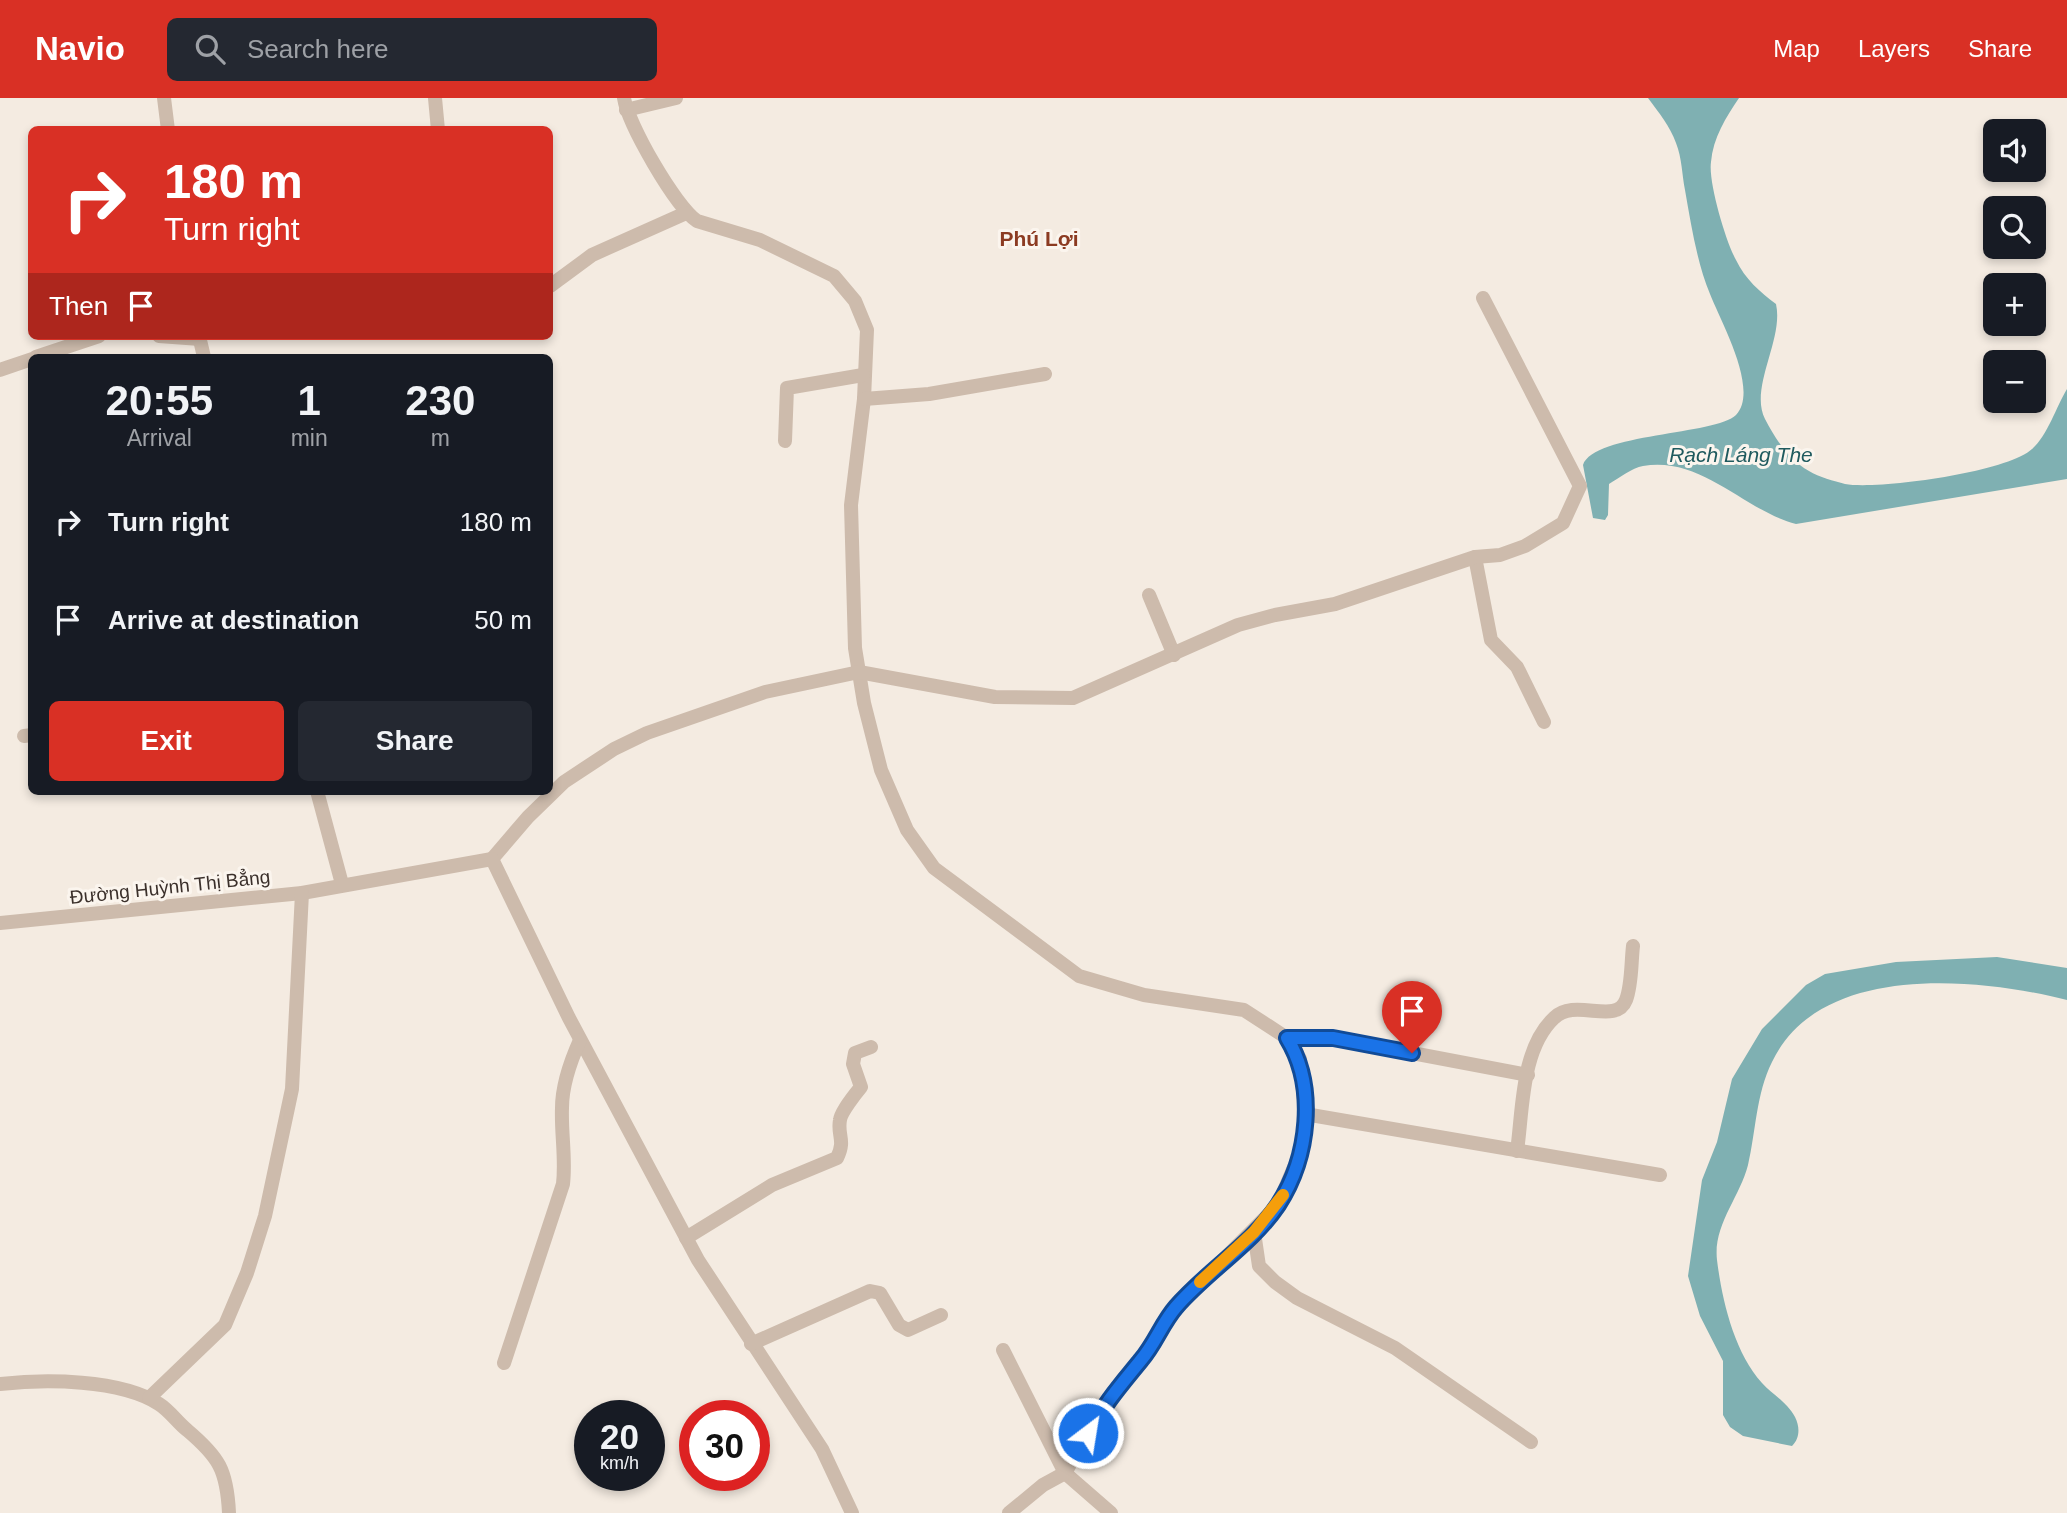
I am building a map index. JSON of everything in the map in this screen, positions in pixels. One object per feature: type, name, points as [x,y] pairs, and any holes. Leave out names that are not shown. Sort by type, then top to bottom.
[{"type":"street","points":[[164,98],[168,126]]},
{"type":"street","points":[[435,98],[438,126]]},
{"type":"street","points":[[676,98],[625,104],[686,214],[697,221],[794,254],[834,276],[855,301],[867,330],[864,399],[851,505],[859,672],[881,770],[907,830],[934,868],[1079,976],[1144,995],[1244,1010],[1287,1038],[1300,1059],[1306,1114],[1303,1146],[1296,1168],[1278,1205],[1254,1232],[1174,1309],[1142,1360],[1123,1379],[1099,1413],[1065,1473],[1043,1485],[1009,1513]]},
{"type":"street","points":[[553,284],[592,255],[686,214]]},
{"type":"street","points":[[553,793],[564,782],[614,750],[647,733],[765,692],[859,672],[995,697],[1073,698],[1238,625],[1335,604],[1475,556],[1500,555],[1543,538],[1563,523],[1580,486],[1483,298]]},
{"type":"street","points":[[46,354],[87,340]]},
{"type":"street","points":[[0,370],[28,360]]},
{"type":"street","points":[[864,399],[929,394],[1045,374]]},
{"type":"street","points":[[785,441],[787,388],[863,375]]},
{"type":"street","points":[[1475,556],[1491,640],[1517,667],[1544,722]]},
{"type":"street","points":[[1149,595],[1174,655]]},
{"type":"street","points":[[318,795],[342,884]]},
{"type":"street","points":[[551,795],[492,859],[580,1040],[686,1238],[751,1344],[822,1449],[852,1513]]},
{"type":"street","name":"Đường Huỳnh Thị Bẳng","points":[[0,923],[302,893],[492,859]]},
{"type":"street","points":[[149,1398],[225,1325],[247,1273],[265,1216],[292,1089],[302,893]]},
{"type":"street","points":[[1517,1151],[1534,1048],[1555,1016],[1568,1008],[1585,1008],[1599,1012],[1617,1010],[1622,1006],[1627,998],[1633,946]]},
{"type":"street","points":[[1287,1038],[1333,1038],[1528,1075]]},
{"type":"street","points":[[504,1363],[563,1184],[566,1157],[562,1104],[571,1060],[580,1040]]},
{"type":"street","points":[[686,1238],[772,1185],[814,1167],[831,1163],[837,1158],[844,1140],[839,1123],[841,1116],[861,1087],[853,1064],[855,1053],[871,1047]]},
{"type":"street","points":[[1306,1114],[1660,1175]]},
{"type":"street","points":[[1254,1232],[1259,1266],[1275,1282],[1297,1298],[1395,1348],[1531,1442]]},
{"type":"street","points":[[751,1344],[870,1291],[880,1293],[899,1325],[908,1330],[941,1315]]},
{"type":"street","points":[[1003,1350],[1065,1473],[1111,1513]]},
{"type":"street","points":[[0,1384],[24,1381],[112,1387],[149,1398],[211,1449],[228,1493],[229,1513]]},
{"type":"water","name":"Rạch Láng The","points":[[1648,98],[1739,98],[1714,145],[1711,162],[1712,183],[1723,226],[1736,260],[1753,285],[1776,304],[1775,332],[1761,393],[1761,407],[1774,434],[1795,461],[1822,477],[1845,484],[1912,482],[1971,472],[1997,465],[2032,449],[2047,429],[2067,389],[2067,479],[1796,524],[1758,508],[1703,476],[1664,465],[1643,466],[1609,484],[1608,515],[1605,520],[1593,518],[1583,465],[1592,454],[1631,440],[1724,422],[1736,415],[1742,404],[1743,389],[1736,355],[1705,282],[1698,256],[1678,149],[1667,125]]},
{"type":"water","points":[[1997,957],[2067,968],[2067,1000],[1991,986],[1948,983],[1905,985],[1863,992],[1826,1007],[1795,1029],[1772,1062],[1759,1100],[1748,1165],[1719,1235],[1717,1260],[1726,1308],[1744,1356],[1762,1383],[1792,1412],[1797,1421],[1798,1432],[1797,1440],[1792,1446],[1743,1436],[1730,1427],[1723,1415],[1723,1361],[1700,1316],[1688,1276],[1702,1180],[1717,1142],[1732,1079],[1762,1029],[1806,985],[1825,974],[1896,962]]},
{"type":"slow traffic","points":[[1200,1282],[1254,1232],[1278,1205],[1283,1195]]},
{"type":"district","name":"Phú Lợi","points":[[1039,238]]},
{"type":"route","points":[[1088,1433],[1123,1379],[1142,1360],[1174,1309],[1254,1232],[1278,1205],[1296,1168],[1303,1146],[1306,1114],[1300,1059],[1287,1038],[1333,1038],[1412,1053]]}]
